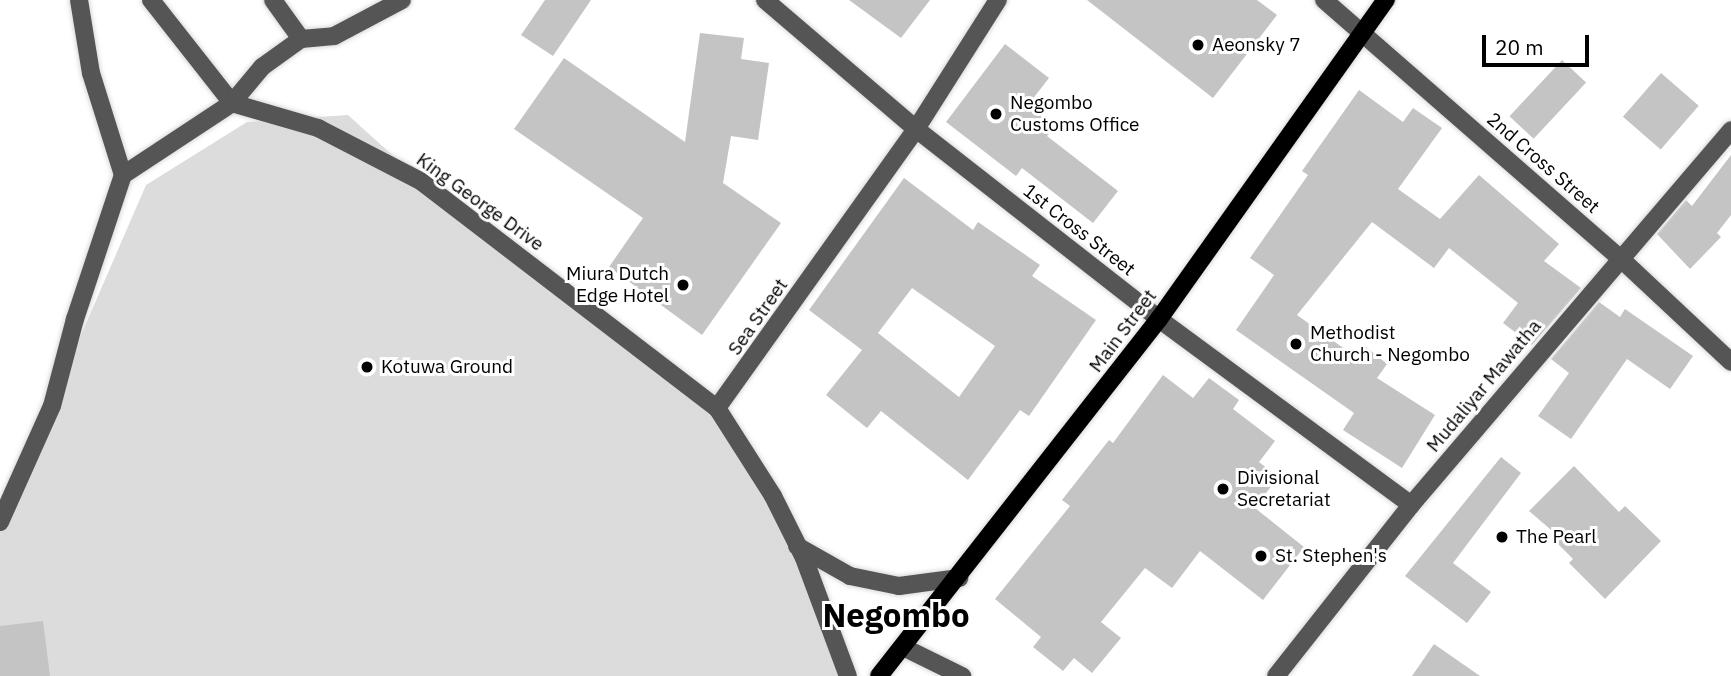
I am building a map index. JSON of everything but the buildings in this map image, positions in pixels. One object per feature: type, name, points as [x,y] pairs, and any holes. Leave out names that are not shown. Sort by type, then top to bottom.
[{"type":"main road","name":"Main Street","points":[[879,676],[905,648],[1159,319],[1386,0]]},
{"type":"street","points":[[0,522],[52,406],[75,318],[123,175],[91,73],[79,0]]},
{"type":"street","points":[[151,0],[232,103]]},
{"type":"street","points":[[273,0],[301,40]]},
{"type":"street","points":[[123,175],[232,103],[262,67],[301,40],[334,36],[402,0]]},
{"type":"street","name":"1st Cross Street","points":[[765,0],[916,129],[1159,319],[1411,505]]},
{"type":"street","name":"Sea Street","points":[[717,408],[916,129],[998,0]]},
{"type":"street","name":"2nd Cross Street","points":[[1324,0],[1620,258],[1731,362]]},
{"type":"street","name":"King George Drive","points":[[232,103],[318,128],[422,182],[717,408]]},
{"type":"street","name":"Mudaliyar Mawatha","points":[[1276,676],[1411,505],[1731,130]]},
{"type":"street","points":[[717,408],[773,495],[797,546],[848,676]]},
{"type":"street","points":[[797,546],[863,578],[899,586],[959,578]]},
{"type":"street","points":[[905,648],[962,676]]},
{"type":"shaded area","name":"Kotuwa Ground","points":[[348,115],[422,182],[717,408],[773,495],[848,676],[0,676],[0,522],[146,185],[247,122]]},
{"type":"place","name":"Aeonsky 7","points":[[1198,45]]},
{"type":"place","name":"Negombo Customs Office","points":[[996,114]]},
{"type":"place","name":"Miura Dutch Edge Hotel","points":[[683,285]]},
{"type":"place","name":"Methodist Church - Negombo","points":[[1296,344]]},
{"type":"place","name":"Kotuwa Ground","points":[[367,367]]},
{"type":"place","name":"Divisional Secretariat","points":[[1223,489]]},
{"type":"place","name":"The Pearl","points":[[1502,537]]},
{"type":"place","name":"St. Stephen's","points":[[1261,556]]},
{"type":"district","name":"Negombo","points":[[896,615]]}]
